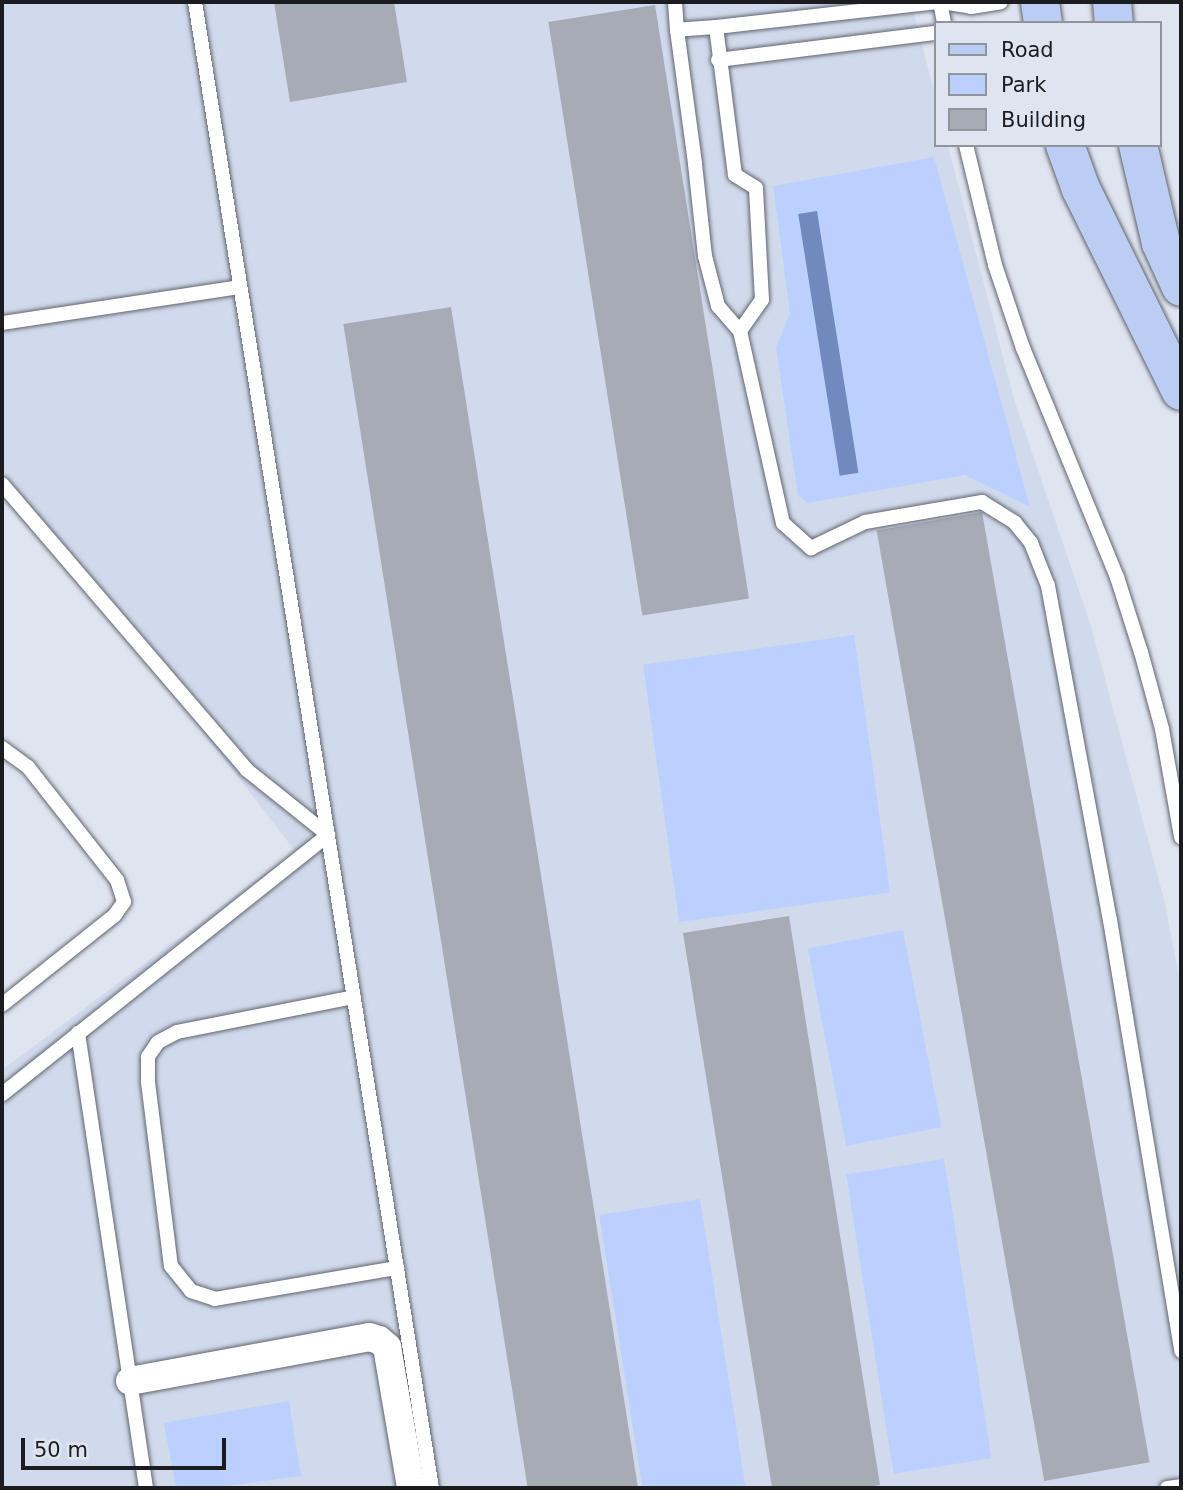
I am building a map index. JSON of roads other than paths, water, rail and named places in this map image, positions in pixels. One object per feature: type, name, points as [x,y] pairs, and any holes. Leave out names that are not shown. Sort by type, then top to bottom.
[{"type":"main road","points":[[1040,2],[1043,21]]},
{"type":"main road","points":[[1112,2],[1114,21]]},
{"type":"main road","points":[[1066,147],[1086,200],[1181,391]]},
{"type":"main road","points":[[1138,147],[1161,243],[1181,287]]},
{"type":"street","points":[[130,1381],[369,1337],[379,1340],[387,1347],[411,1488]]},
{"type":"lane","points":[[195,2],[432,1488]]},
{"type":"lane","points":[[675,2],[705,256],[718,306],[740,331],[783,523],[811,548],[865,522],[982,502],[1014,523],[1031,543],[1048,586],[1108,907],[1181,1352]]},
{"type":"lane","points":[[677,30],[940,2],[971,6],[1001,2]]},
{"type":"lane","points":[[940,2],[944,21]]},
{"type":"lane","points":[[716,27],[718,60],[735,175],[756,188],[762,300],[740,331]]},
{"type":"lane","points":[[718,60],[934,33]]},
{"type":"lane","points":[[966,147],[995,265],[1023,348],[1117,577],[1141,652],[1162,729],[1181,837]]},
{"type":"lane","points":[[2,323],[240,287]]},
{"type":"lane","points":[[2,484],[247,769],[328,835]]},
{"type":"lane","points":[[2,748],[28,767],[117,880],[124,902],[115,915],[2,1005]]},
{"type":"lane","points":[[2,1094],[328,835]]},
{"type":"lane","points":[[354,997],[177,1032],[158,1042],[148,1057],[148,1082],[171,1266],[191,1292],[215,1299],[397,1269]]},
{"type":"lane","points":[[78,1033],[146,1488]]},
{"type":"lane","points":[[1167,1488],[1181,1486]]}]
